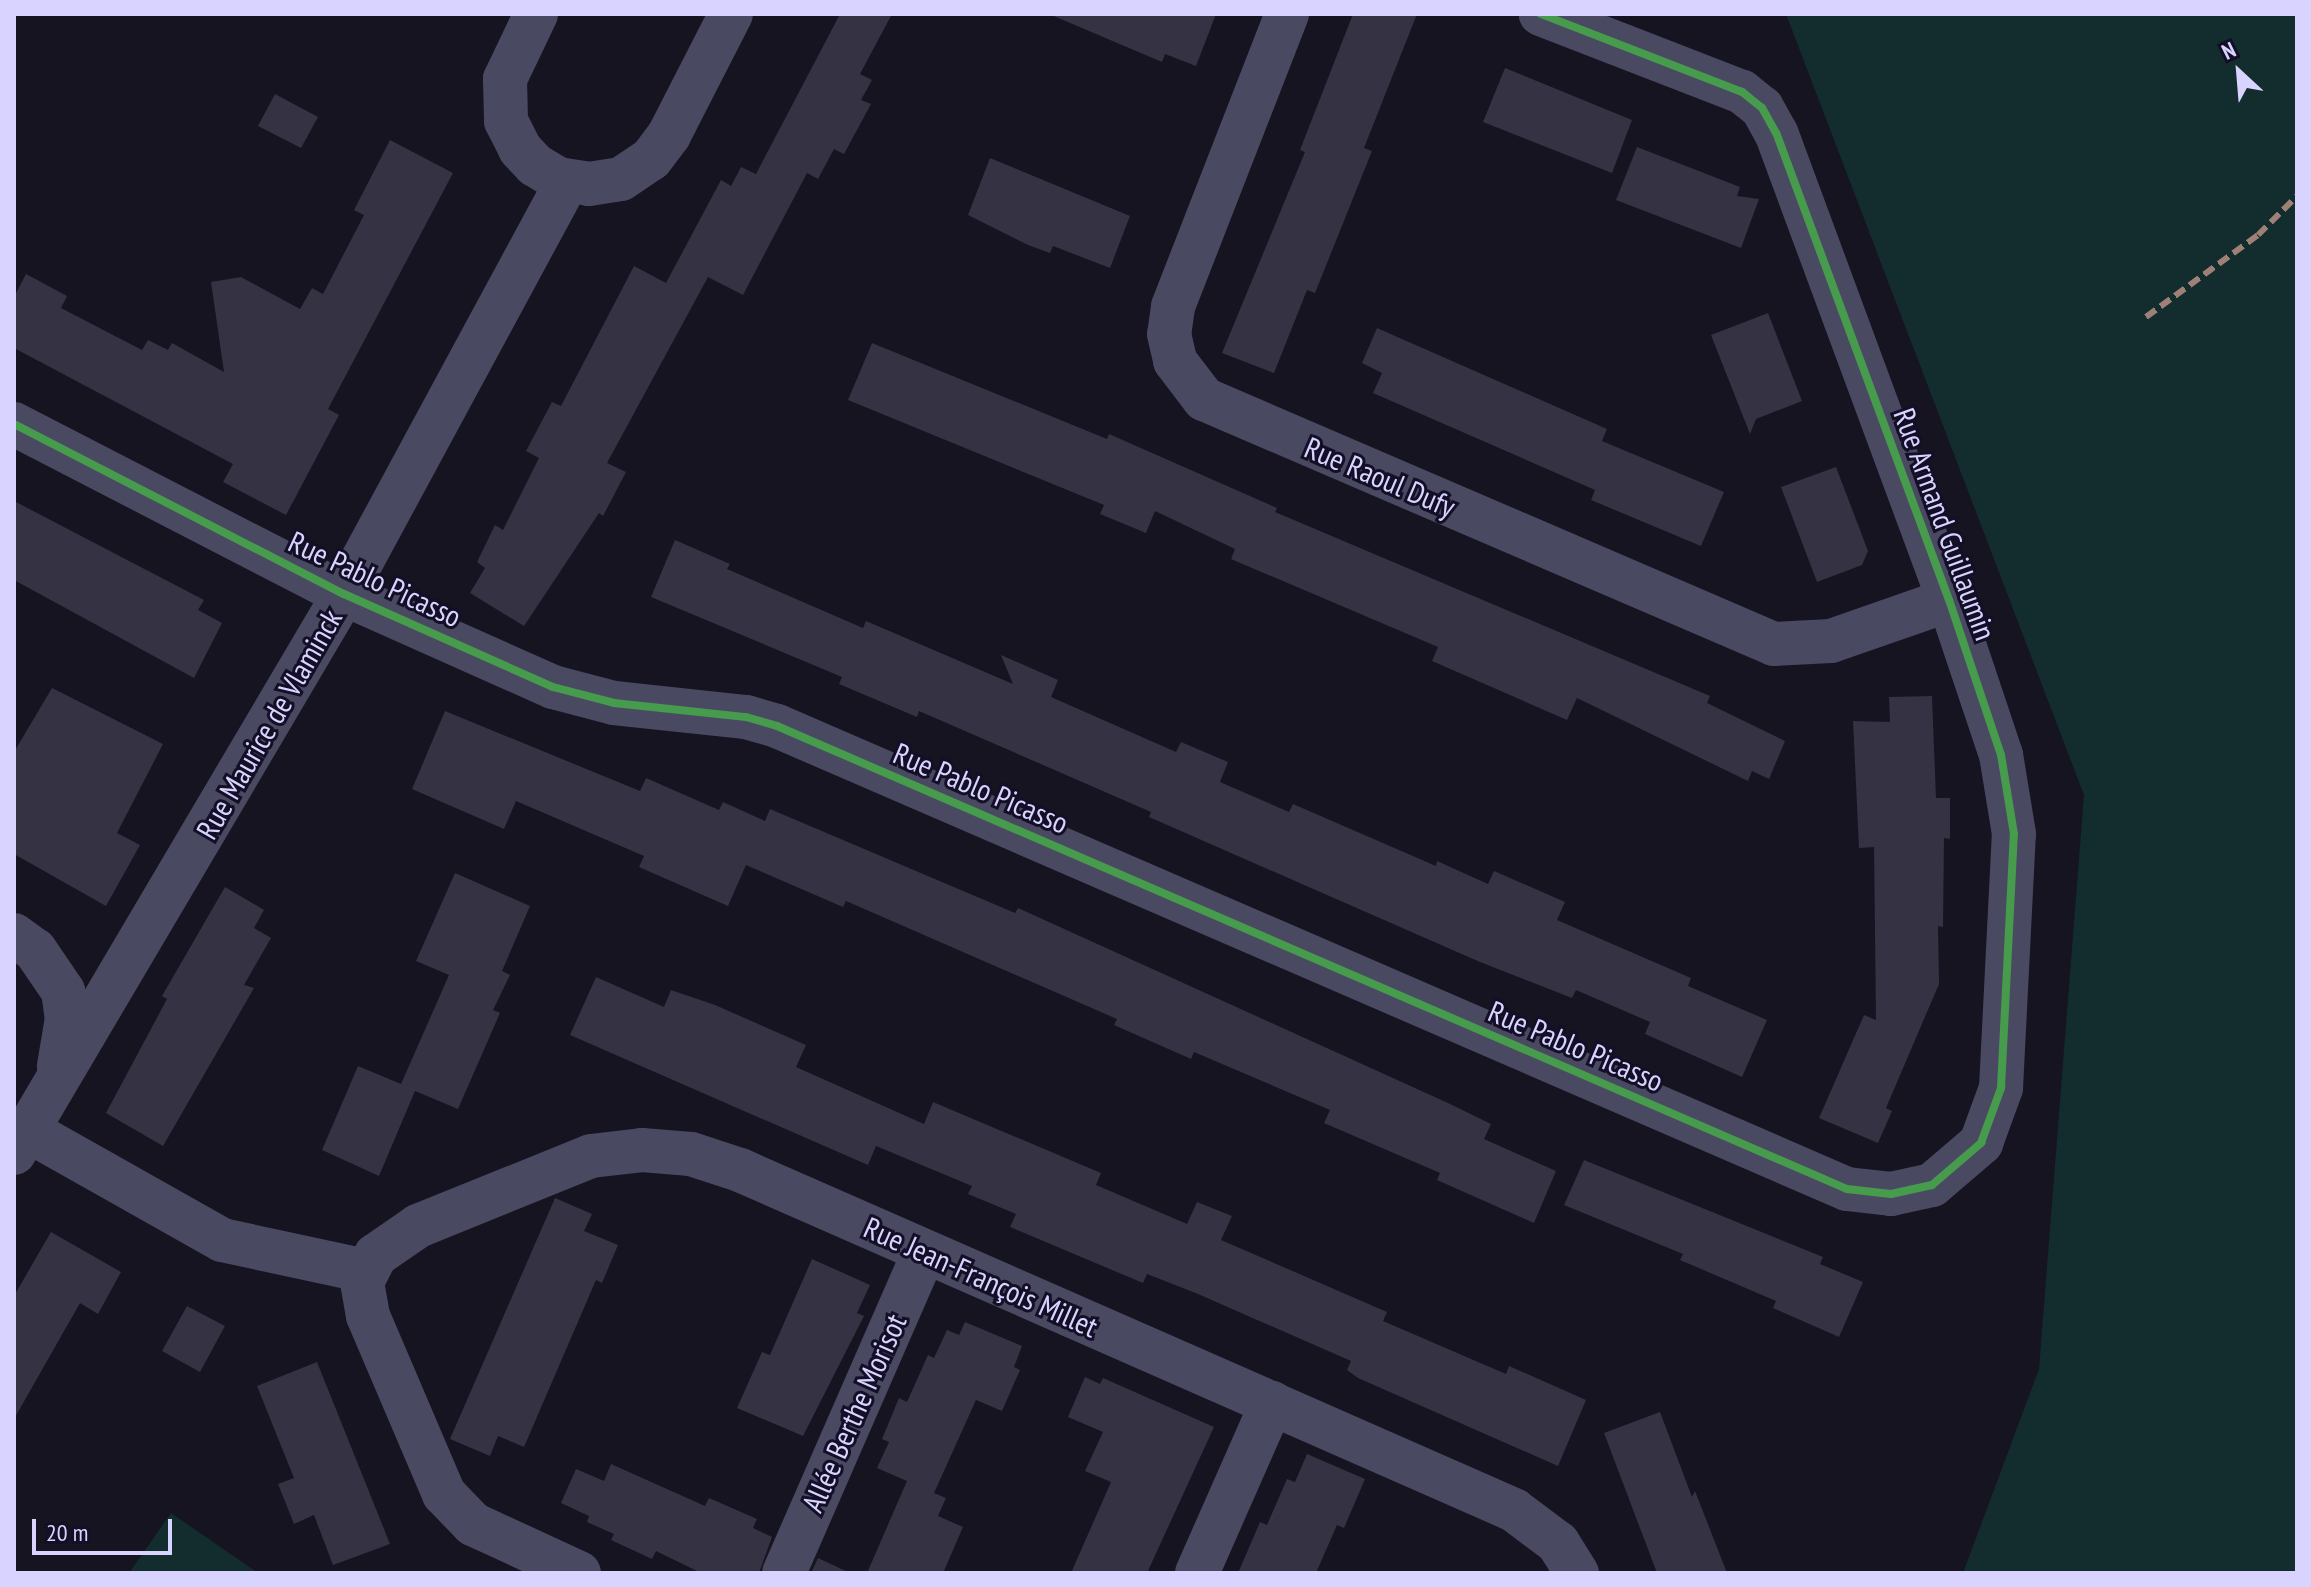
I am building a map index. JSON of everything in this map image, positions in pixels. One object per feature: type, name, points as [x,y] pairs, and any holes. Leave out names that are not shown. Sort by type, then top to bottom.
[{"type":"street","points":[[536,14],[505,79],[506,121],[528,159],[567,181],[621,179],[651,159],[669,135],[731,14]]},
{"type":"street","name":"Rue Raoul Dufy","points":[[1287,14],[1173,307],[1169,334],[1175,361],[1204,399],[1774,644],[1831,641],[1949,600]]},
{"type":"street","name":"Rue Armand Guillaumin","points":[[1541,14],[1742,92],[1762,108],[1776,133],[1949,600],[2009,779],[2014,834],[1997,1109],[1968,1158],[1932,1185]]},
{"type":"street","name":"Rue Maurice de Vlaminck","points":[[50,1091],[142,943],[344,594],[567,181]]},
{"type":"street","name":"Rue Pablo Picasso","points":[[14,424],[344,594],[583,696],[746,717],[804,737],[1847,1189],[1891,1194],[1932,1185]]},
{"type":"street","points":[[14,935],[35,950],[63,991],[67,1018],[64,1051],[50,1091],[21,1142],[222,1240],[365,1271],[368,1316],[444,1494],[473,1524],[579,1573]]},
{"type":"street","name":"Rue Jean-François Millet","points":[[365,1271],[383,1248],[418,1226],[572,1162],[642,1150],[713,1160],[1514,1510],[1558,1543],[1577,1573]]},
{"type":"street","name":"Allée Berthe Morisot","points":[[784,1573],[924,1253]]},
{"type":"street","points":[[1197,1573],[1272,1403]]},
{"type":"green space","points":[[1786,14],[2297,14],[2297,1573],[1963,1573],[2039,1369],[2084,795]]},
{"type":"green space","points":[[171,1513],[258,1573],[129,1573]]},
{"type":"building","points":[[840,14],[892,14],[860,74],[872,80],[861,100],[871,104],[844,154],[834,149],[818,179],[807,173],[743,295],[708,277],[607,463],[626,472],[603,516],[599,513],[524,626],[470,593],[485,568],[477,562],[495,525],[503,530],[539,458],[526,451],[552,402],[561,406],[634,266],[666,283],[721,180],[731,186],[741,167],[756,174]]},
{"type":"building","points":[[1049,14],[1216,14],[1196,66],[1165,54],[1162,62]]},
{"type":"building","points":[[1353,14],[1417,14],[1364,148],[1372,151],[1315,293],[1307,290],[1274,373],[1222,353],[1305,152],[1300,150]]},
{"type":"building","points":[[1505,68],[1632,120],[1612,173],[1483,122]]},
{"type":"building","points":[[275,94],[318,117],[301,148],[258,126]]},
{"type":"building","points":[[390,140],[453,173],[328,409],[339,415],[286,515],[223,482],[233,464],[14,348],[14,297],[26,274],[67,296],[61,308],[142,350],[148,340],[168,350],[172,343],[224,372],[211,282],[241,277],[300,309],[312,288],[323,294],[364,215],[354,210]]},
{"type":"building","points":[[1637,147],[1740,187],[1737,196],[1759,199],[1741,248],[1616,200]]},
{"type":"building","points":[[990,158],[1130,216],[1110,268],[1053,246],[1050,253],[1028,245],[968,215]]},
{"type":"building","points":[[1768,313],[1802,401],[1756,419],[1750,434],[1711,335]]},
{"type":"building","points":[[1377,328],[1607,429],[1602,441],[1724,492],[1701,546],[1591,500],[1595,490],[1373,393],[1382,373],[1362,363]]},
{"type":"building","points":[[872,343],[1107,439],[1109,434],[1277,508],[1275,512],[1710,696],[1707,703],[1785,741],[1769,779],[1752,771],[1748,781],[1577,698],[1567,720],[1432,661],[1438,647],[1231,559],[1235,549],[1155,511],[1146,533],[1100,514],[1104,505],[848,400]]},
{"type":"building","points":[[1836,467],[1868,551],[1862,565],[1817,582],[1781,487]]},
{"type":"building","points":[[14,501],[204,600],[198,610],[222,623],[194,678],[14,580]]},
{"type":"building","points":[[675,540],[730,564],[727,569],[863,628],[866,621],[1013,684],[1001,655],[1058,680],[1051,697],[1176,752],[1181,742],[1228,762],[1220,782],[1289,812],[1293,804],[1436,866],[1437,861],[1488,884],[1494,871],[1565,902],[1557,920],[1691,978],[1688,986],[1767,1020],[1742,1077],[1645,1034],[1650,1022],[1576,990],[1572,998],[1480,962],[1149,817],[1151,812],[919,711],[917,717],[839,684],[842,677],[651,597]]},
{"type":"building","points":[[52,688],[163,744],[117,833],[140,845],[106,906],[14,854],[14,752]]},
{"type":"building","points":[[1932,696],[1936,798],[1950,798],[1950,839],[1944,838],[1943,927],[1938,926],[1939,984],[1886,1108],[1892,1111],[1878,1143],[1819,1118],[1864,1015],[1876,1020],[1874,847],[1859,848],[1853,721],[1890,722],[1889,697]]},
{"type":"building","points":[[445,711],[640,791],[646,778],[719,810],[723,802],[765,821],[770,809],[1015,913],[1018,908],[1448,1103],[1491,1124],[1484,1139],[1556,1171],[1534,1223],[1437,1180],[1440,1173],[1324,1123],[1330,1110],[1194,1052],[1191,1059],[1114,1025],[1117,1019],[846,901],[843,907],[746,865],[728,906],[639,867],[644,856],[516,801],[504,829],[412,789]]},
{"type":"building","points":[[455,873],[530,906],[502,971],[510,975],[493,1010],[500,1013],[458,1109],[415,1091],[379,1176],[322,1150],[358,1066],[401,1084],[449,975],[416,961]]},
{"type":"building","points":[[225,887],[264,910],[254,928],[271,938],[244,985],[254,988],[163,1146],[106,1113],[167,999],[162,996]]},
{"type":"building","points":[[596,977],[664,1007],[671,990],[715,1005],[806,1045],[796,1067],[924,1124],[933,1102],[1101,1173],[1096,1185],[1187,1224],[1197,1202],[1232,1216],[1221,1240],[1387,1312],[1383,1321],[1506,1374],[1509,1366],[1586,1400],[1558,1466],[1358,1378],[1347,1370],[1351,1361],[1198,1294],[1147,1274],[1143,1283],[1010,1227],[1016,1214],[968,1194],[972,1186],[876,1146],[868,1165],[570,1035]]},
{"type":"building","points":[[1584,1160],[1823,1257],[1820,1264],[1863,1282],[1839,1337],[1773,1308],[1776,1301],[1680,1260],[1683,1254],[1564,1205]]},
{"type":"building","points":[[555,1198],[592,1214],[584,1231],[618,1245],[602,1283],[596,1280],[524,1447],[498,1436],[490,1456],[450,1439]]},
{"type":"building","points":[[51,1232],[121,1272],[98,1314],[80,1303],[14,1419],[14,1296]]},
{"type":"building","points":[[812,1259],[870,1285],[857,1313],[864,1316],[803,1436],[737,1408],[762,1352],[770,1355]]},
{"type":"building","points":[[187,1306],[225,1326],[200,1372],[162,1351]]},
{"type":"building","points":[[965,1322],[1022,1346],[1014,1367],[1020,1370],[1002,1411],[976,1400],[934,1493],[946,1498],[938,1516],[963,1527],[943,1573],[867,1573],[907,1481],[877,1468],[889,1442],[882,1439],[899,1398],[907,1402],[928,1355],[934,1358],[947,1330],[959,1335]]},
{"type":"building","points":[[317,1362],[390,1544],[333,1565],[314,1515],[294,1524],[278,1484],[294,1478],[257,1386]]},
{"type":"building","points":[[1085,1377],[1100,1384],[1103,1378],[1214,1427],[1147,1573],[1071,1573],[1111,1482],[1085,1471],[1103,1432],[1068,1417]]},
{"type":"building","points":[[1660,1412],[1692,1497],[1695,1491],[1727,1573],[1657,1573],[1604,1433]]},
{"type":"building","points":[[1307,1454],[1365,1479],[1344,1528],[1337,1525],[1316,1573],[1238,1573],[1260,1522],[1267,1525],[1287,1479],[1295,1482]]},
{"type":"building","points":[[611,1464],[705,1506],[709,1498],[757,1519],[753,1528],[772,1537],[759,1573],[701,1573],[656,1551],[652,1559],[611,1540],[614,1534],[587,1522],[589,1516],[561,1503],[576,1469],[604,1481]]},
{"type":"building","points":[[818,1558],[850,1573],[811,1573]]},
{"type":"marked path","points":[[2146,317],[2258,235],[2297,196]]},
{"type":"cycle path","points":[[14,424],[344,594],[553,687],[614,703],[746,717],[777,726],[1847,1189],[1891,1194],[1932,1185],[1981,1143],[2001,1088],[2014,834],[2001,755],[1949,600],[1776,133],[1762,108],[1742,92],[1541,14]]}]
